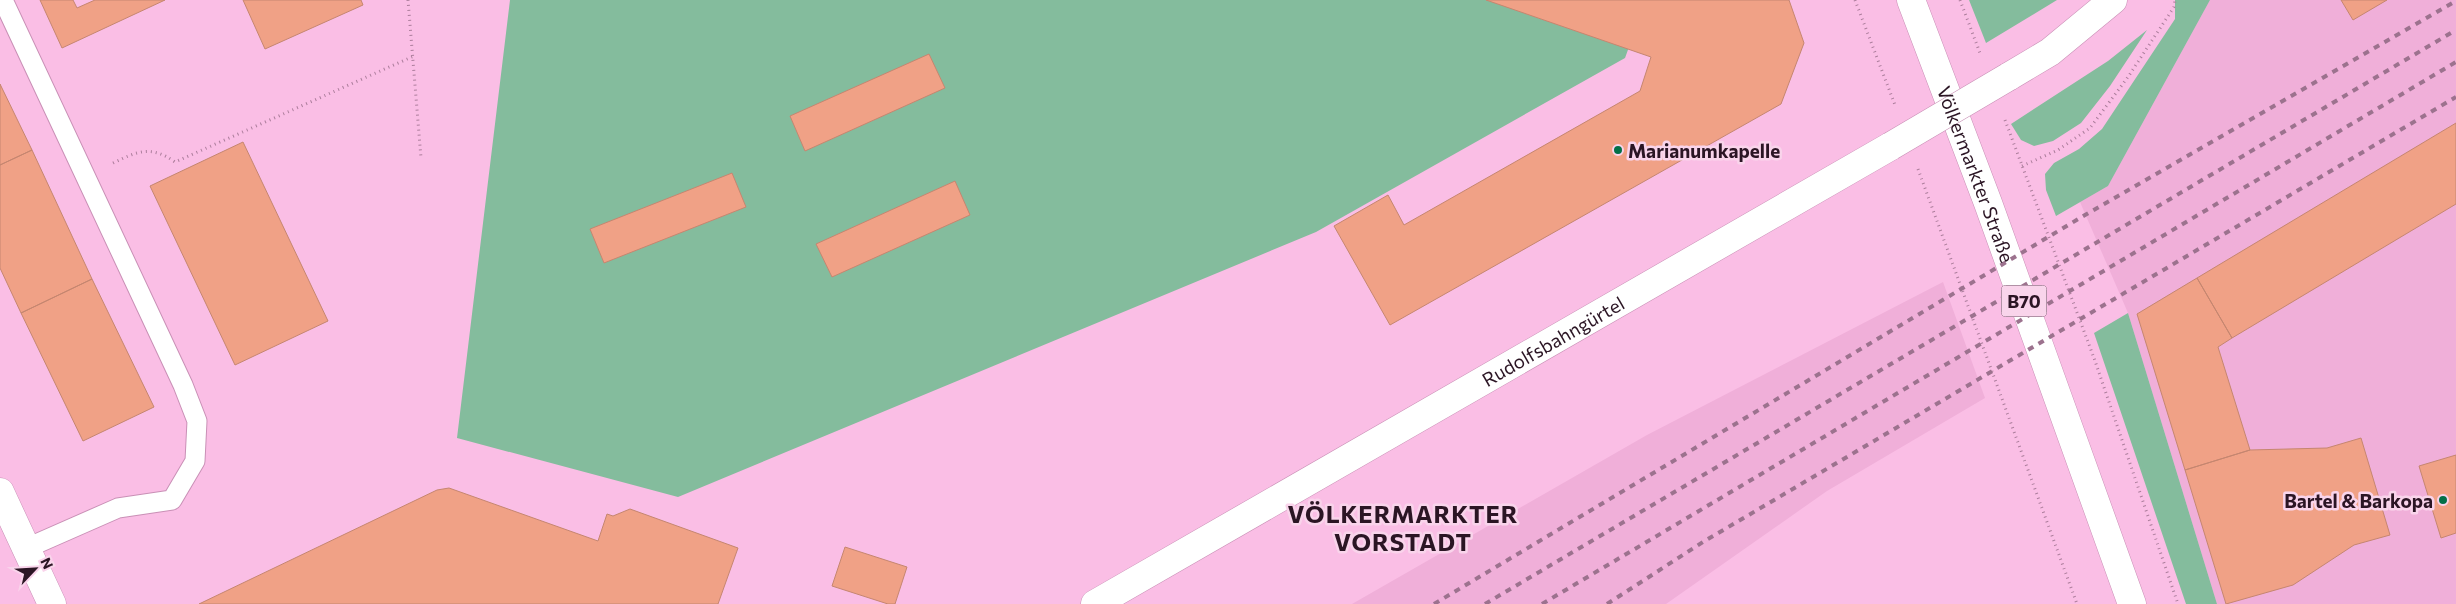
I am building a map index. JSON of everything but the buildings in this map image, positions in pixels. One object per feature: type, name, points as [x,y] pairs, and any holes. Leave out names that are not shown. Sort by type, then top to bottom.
[{"type":"street","name":"Völkermarkter Straße","points":[[1911,0],[1988,203],[2132,604]]},
{"type":"street","name":"Rudolfsbahngürtel","points":[[1095,604],[2008,77],[2050,52],[2112,0]]},
{"type":"street","points":[[0,492],[52,604]]},
{"type":"lane","points":[[3,0],[183,385],[197,421],[195,461],[172,500],[118,508],[26,548]]},
{"type":"path","points":[[408,0],[421,158]]},
{"type":"path","points":[[1855,0],[1898,112]]},
{"type":"path","points":[[1960,0],[1981,55]]},
{"type":"path","points":[[2022,166],[2058,150],[2090,128],[2128,77],[2174,7],[2174,0]]},
{"type":"path","points":[[85,176],[129,156],[148,151],[162,153],[176,162],[414,56]]},
{"type":"path","points":[[2002,110],[2094,358],[2178,604]]},
{"type":"path","points":[[1918,168],[2003,407],[2077,604]]},
{"type":"shaded area","points":[[2210,0],[2456,0],[2456,604],[2217,604],[2128,313],[2080,202],[2108,186]]},
{"type":"shaded area","points":[[1943,282],[1985,398],[1827,491],[1666,604],[1352,604],[1647,435]]},
{"type":"green space","points":[[510,0],[1646,0],[1625,58],[1316,232],[678,497],[457,438]]},
{"type":"green space","points":[[1969,0],[2057,0],[1986,43]]},
{"type":"green space","points":[[2175,0],[2210,0],[2108,186],[2056,216],[2046,190],[2045,174],[2054,163],[2079,149],[2102,129],[2175,19]]},
{"type":"green space","points":[[2147,30],[2110,86],[2081,123],[2053,141],[2034,146],[2021,140],[2011,124],[2108,61]]},
{"type":"green space","points":[[2128,313],[2217,604],[2186,604],[2094,333]]},
{"type":"railway","points":[[1434,604],[2085,215],[2456,1]]},
{"type":"railway","points":[[1485,604],[2456,30]]},
{"type":"railway","points":[[1542,604],[2456,62]]},
{"type":"railway","points":[[1607,604],[1703,542],[2456,97]]},
{"type":"place","name":"Marianumkapelle","points":[[1618,150]]},
{"type":"place","name":"Bartel & Barkopa","points":[[2443,500]]},
{"type":"district","name":"VÖLKERMARKTER VORSTADT","points":[[1403,527]]}]
